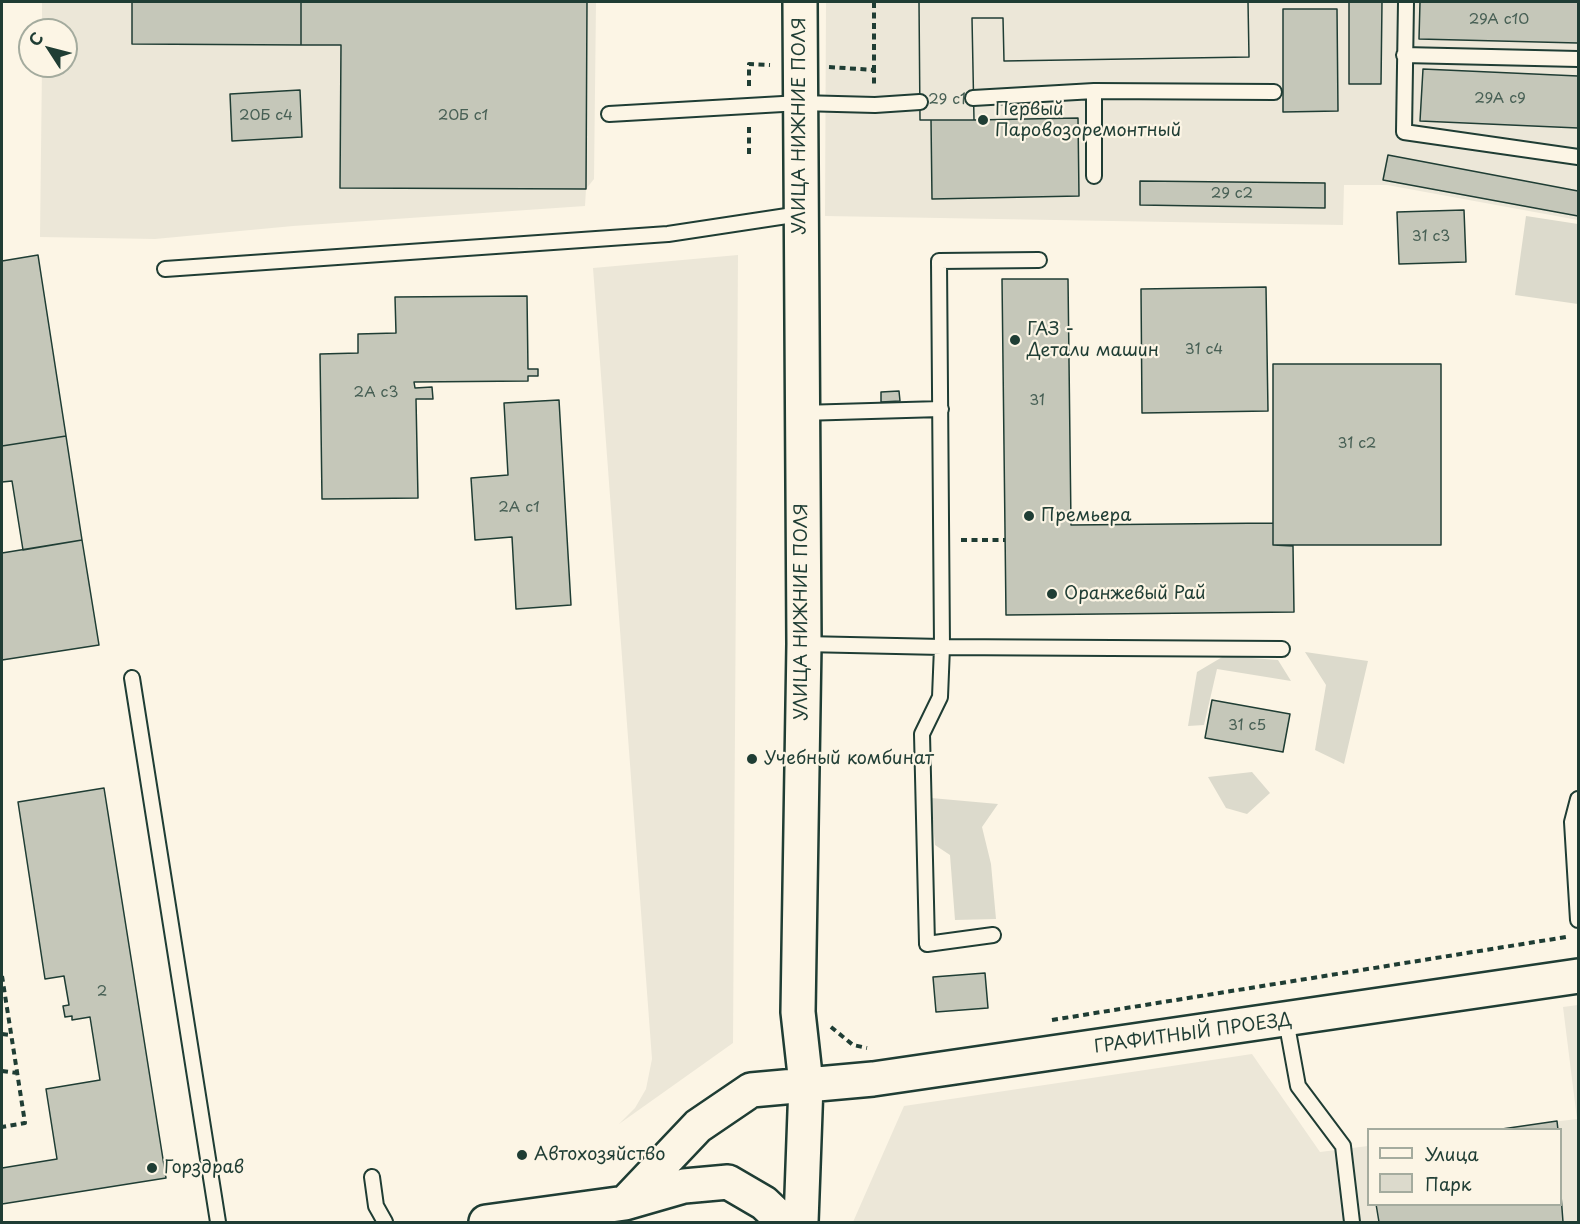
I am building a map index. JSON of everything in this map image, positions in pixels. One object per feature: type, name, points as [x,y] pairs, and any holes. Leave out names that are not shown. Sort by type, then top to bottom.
[{"type":"main road","name":"УЛИЦА НИЖНИЕ ПОЛЯ","points":[[800,2],[804,644],[798,1012],[806,1084],[801,1222]]},
{"type":"main road","name":"ГРАФИТНЫЙ ПРОЕЗД","points":[[625,1203],[698,1126],[751,1090],[873,1079],[1578,976]]},
{"type":"main road","points":[[486,1222],[625,1203],[684,1186],[728,1182],[764,1203],[784,1222]]},
{"type":"lane","points":[[1406,2],[1404,132],[1578,157]]},
{"type":"lane","points":[[1404,55],[1578,59]]},
{"type":"lane","points":[[1094,91],[1094,176]]},
{"type":"lane","points":[[973,98],[1094,91],[1274,92]]},
{"type":"lane","points":[[609,114],[800,103],[874,105],[920,102]]},
{"type":"lane","points":[[165,269],[668,234],[800,214]]},
{"type":"lane","points":[[993,935],[927,944],[922,734],[940,697],[942,647],[939,261],[1039,260]]},
{"type":"lane","points":[[801,413],[941,409]]},
{"type":"lane","points":[[804,644],[1282,649]]},
{"type":"lane","points":[[132,678],[218,1222]]},
{"type":"lane","points":[[1578,799],[1572,822],[1578,920]]},
{"type":"lane","points":[[1286,1020],[1298,1086],[1343,1146],[1352,1222]]},
{"type":"lane","points":[[372,1177],[376,1206],[384,1222]]},
{"type":"path","points":[[874,2],[874,70]]},
{"type":"path","points":[[942,540],[1005,540]]},
{"type":"path","points":[[1050,1020],[1567,936]]},
{"type":"path","points":[[2,976],[25,1123],[2,1127]]},
{"type":"path","points":[[830,1025],[834,1032],[853,1045],[873,1049]]},
{"type":"path","points":[[2,1034],[11,1035]]},
{"type":"path","points":[[2,1071],[17,1073]]},
{"type":"shaded area","points":[[42,2],[596,2],[594,179],[586,189],[585,206],[293,226],[155,239],[40,237],[42,78],[78,78],[78,18],[42,18]]},
{"type":"shaded area","points":[[826,2],[1578,2],[1578,220],[1387,185],[1344,185],[1343,225],[825,216]]},
{"type":"shaded area","points":[[738,255],[733,1043],[619,1124],[635,1108],[646,1089],[652,1059],[593,268]]},
{"type":"shaded area","points":[[1578,1005],[1578,1222],[853,1222],[904,1106],[1252,1054],[1320,1152],[1367,1146],[1367,1206],[1562,1206],[1562,1128],[1504,1128],[1577,1119],[1563,1007]]},
{"type":"green space","points":[[1526,216],[1578,224],[1578,304],[1515,295]]},
{"type":"green space","points":[[1305,652],[1368,661],[1344,764],[1315,750],[1326,685]]},
{"type":"green space","points":[[1224,656],[1278,660],[1291,681],[1217,669],[1204,725],[1188,726],[1197,672]]},
{"type":"green space","points":[[1252,772],[1270,793],[1247,814],[1226,808],[1208,777]]},
{"type":"green space","points":[[931,798],[998,804],[982,827],[991,864],[996,919],[955,920],[950,855],[935,845]]},
{"type":"building","points":[[132,2],[301,2],[301,45],[132,44]]},
{"type":"building","points":[[301,2],[587,2],[586,189],[340,188],[341,45],[301,45]]},
{"type":"building","points":[[919,2],[1248,2],[1249,57],[1004,61],[1003,18],[972,18],[974,120],[920,120]]},
{"type":"building","points":[[919,2],[1248,2],[1249,57],[1004,61],[1003,18],[972,18],[974,120],[1078,118],[1079,196],[932,199],[931,120],[920,120]]},
{"type":"building","points":[[1349,2],[1382,2],[1381,84],[1349,84]]},
{"type":"building","points":[[1420,2],[1578,2],[1578,43],[1419,39]]},
{"type":"building","points":[[1283,9],[1337,9],[1338,111],[1283,112]]},
{"type":"building","points":[[1423,69],[1578,76],[1578,128],[1420,121]]},
{"type":"building","points":[[300,90],[302,137],[232,141],[230,94]]},
{"type":"building","points":[[1388,155],[1578,191],[1578,216],[1383,180]]},
{"type":"building","points":[[1140,181],[1325,183],[1325,208],[1140,205]]},
{"type":"building","points":[[1464,210],[1466,262],[1399,264],[1397,212]]},
{"type":"building","points":[[38,255],[66,436],[2,446],[2,261]]},
{"type":"building","points":[[1002,279],[1068,279],[1071,525],[1273,523],[1273,545],[1293,546],[1294,612],[1006,615]]},
{"type":"building","points":[[1266,287],[1268,411],[1142,413],[1141,289]]},
{"type":"building","points":[[527,296],[528,369],[538,369],[538,376],[528,376],[528,381],[414,382],[415,388],[432,387],[433,399],[416,399],[418,498],[322,499],[320,354],[358,353],[358,334],[396,333],[395,297]]},
{"type":"building","points":[[1273,364],[1441,364],[1441,545],[1273,545]]},
{"type":"building","points":[[899,391],[900,401],[881,402],[881,392]]},
{"type":"building","points":[[559,400],[571,605],[516,609],[512,537],[475,540],[471,478],[508,475],[504,403]]},
{"type":"building","points":[[66,436],[82,540],[23,550],[12,481],[2,482],[2,446]]},
{"type":"building","points":[[82,540],[99,645],[2,660],[2,553]]},
{"type":"building","points":[[1212,700],[1290,714],[1283,752],[1205,738]]},
{"type":"building","points":[[104,788],[166,1178],[2,1204],[2,1168],[57,1159],[46,1089],[100,1080],[90,1017],[72,1020],[72,1016],[65,1017],[63,1006],[69,1005],[64,976],[45,979],[18,802]]},
{"type":"building","points":[[985,973],[988,1008],[936,1012],[933,977]]},
{"type":"building","points":[[1557,1121],[1558,1128],[1509,1128]]},
{"type":"building","points":[[1376,1206],[1562,1206],[1563,1222],[1379,1222]]},
{"type":"place","name":"Первый Паровозоремонтный","points":[[983,120]]},
{"type":"place","name":"ГАЗ - Детали машин","points":[[1015,340]]},
{"type":"place","name":"Премьера","points":[[1029,516]]},
{"type":"place","name":"Оранжевый Рай","points":[[1052,594]]},
{"type":"place","name":"Учебный комбинат","points":[[752,759]]},
{"type":"place","name":"Автохозяйство","points":[[522,1155]]},
{"type":"place","name":"Горздрав","points":[[152,1168]]}]
